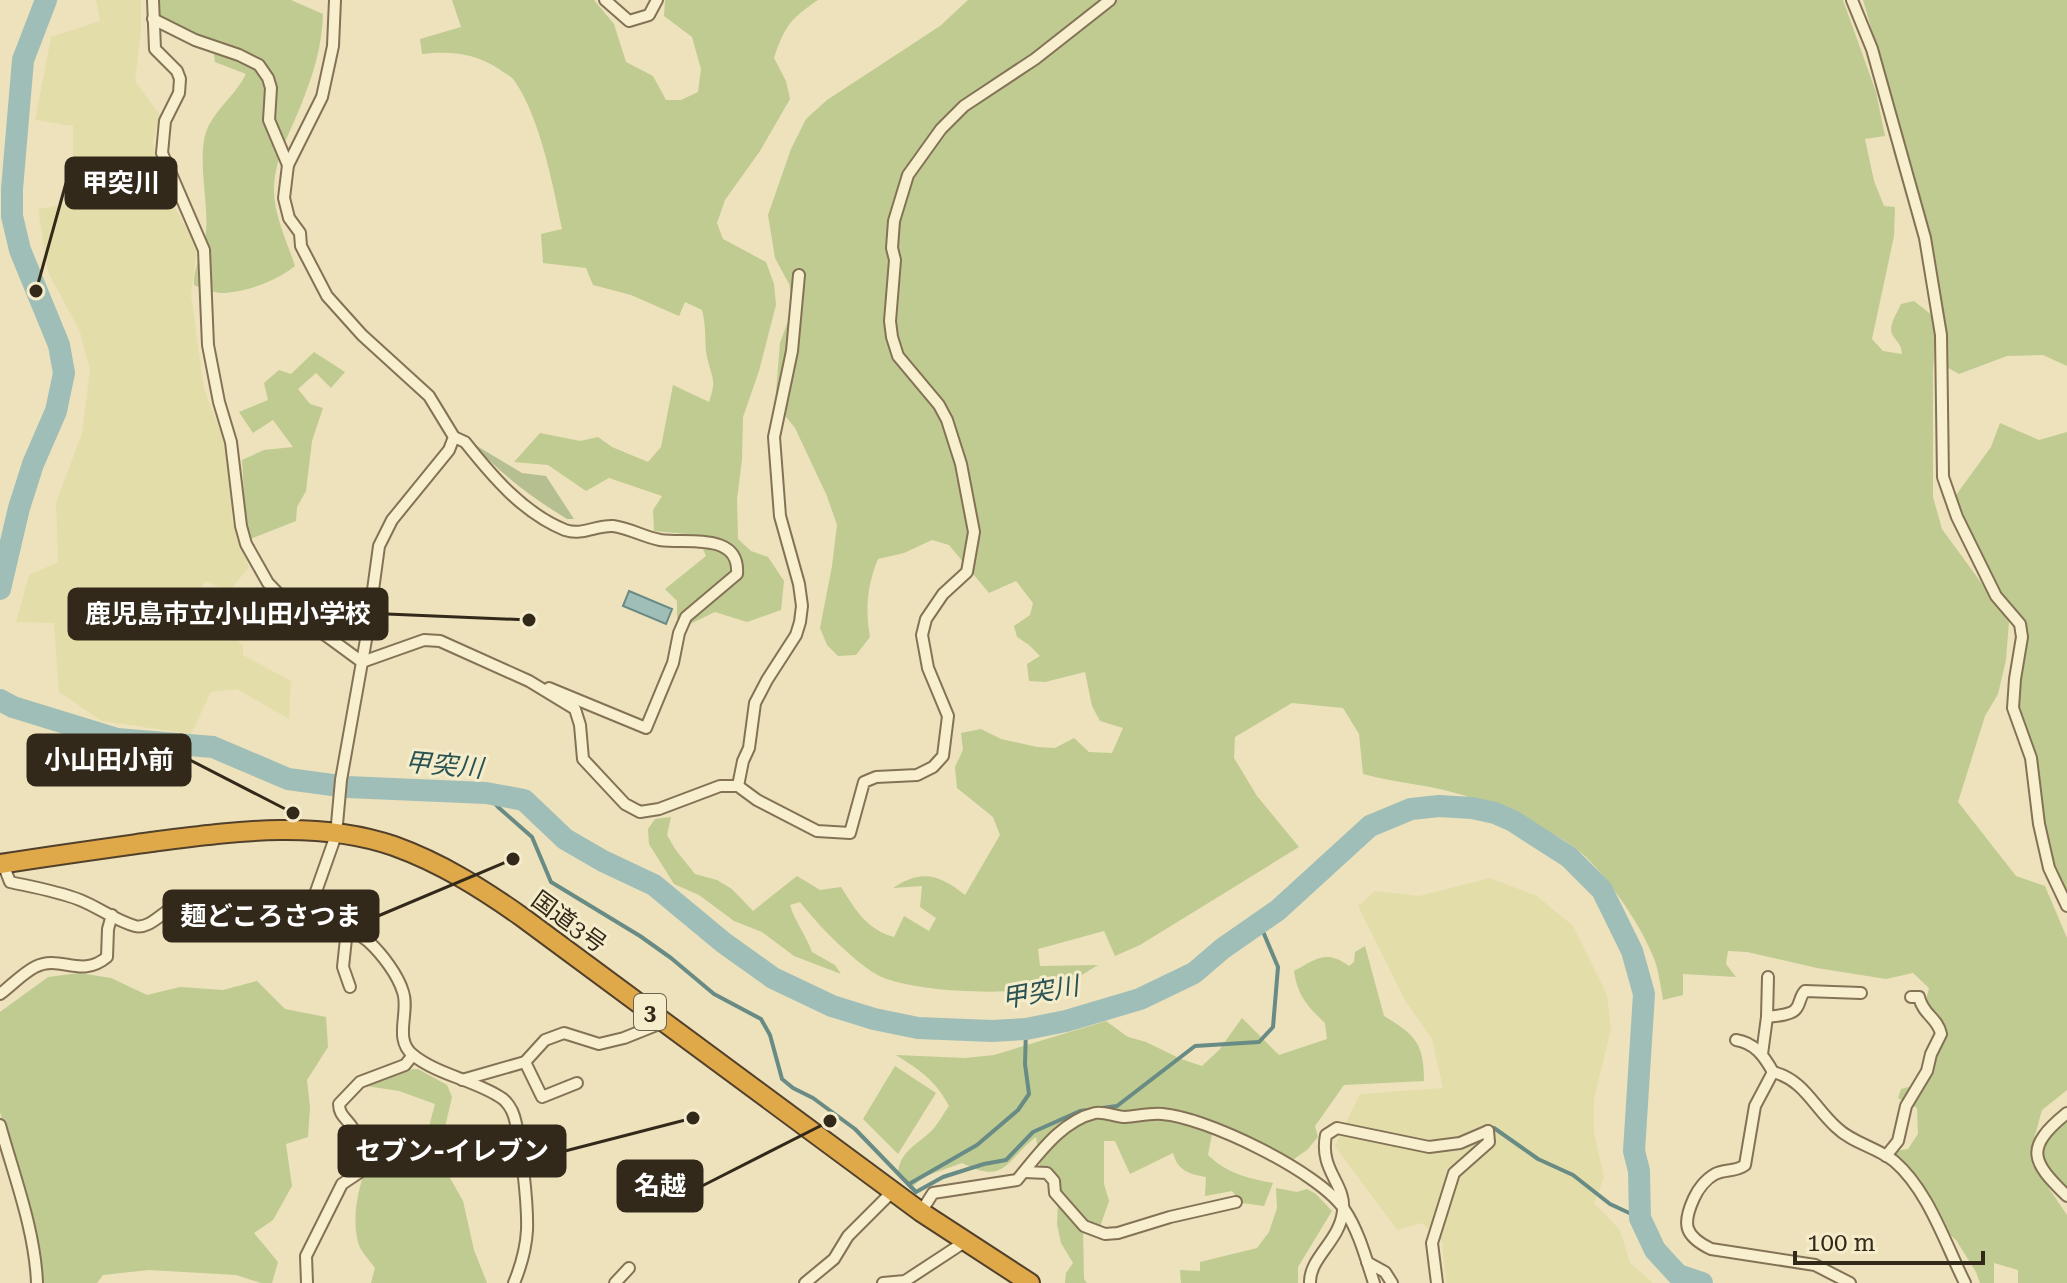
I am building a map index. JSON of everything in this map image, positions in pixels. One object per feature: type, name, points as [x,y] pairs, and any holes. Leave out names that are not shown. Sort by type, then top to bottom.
[{"type":"highway","name":"国道3号","points":[[1,864],[234,831],[281,830],[336,835],[391,845],[429,860],[522,917],[921,1212],[1030,1283]]},
{"type":"street","points":[[153,0],[155,49],[177,71],[180,79],[177,97],[165,121],[162,153],[204,250],[208,345],[219,402],[231,442],[246,544],[268,583],[302,618],[362,662]]},
{"type":"street","points":[[335,0],[333,46],[322,97],[288,165],[284,198],[289,218],[300,233],[301,246],[327,296],[362,335],[429,396],[454,437],[465,442],[510,494],[541,519],[569,531],[584,532],[599,526],[615,526],[660,540],[692,541],[729,548],[735,554],[737,574],[686,617],[673,663],[646,728],[529,681]]},
{"type":"street","points":[[605,0],[629,21],[649,15],[657,0]]},
{"type":"street","points":[[362,662],[424,640],[440,641],[529,681],[575,709],[580,725],[583,759],[625,804],[640,812],[659,809],[720,786],[738,786],[757,800],[817,831],[850,833],[864,782],[876,777],[917,775],[933,767],[943,756],[948,716],[928,668],[922,635],[926,619],[943,594],[967,572],[974,532],[961,464],[947,420],[939,405],[898,356],[892,337],[894,221],[908,175],[941,129],[964,106],[1035,59],[1110,0]]},
{"type":"street","points":[[1852,0],[1872,49],[1925,238],[1941,335],[1943,477],[1957,517],[1996,596],[2020,624],[2022,637],[2013,708],[2031,758],[2039,824],[2049,868],[2067,906]]},
{"type":"street","points":[[153,19],[195,40],[259,65],[271,88],[269,120],[288,165]]},
{"type":"street","points":[[738,786],[749,748],[755,703],[796,635],[802,606],[780,516],[774,437],[792,351],[799,275]]},
{"type":"street","points":[[313,914],[313,900],[336,835],[341,780],[379,546],[392,520],[449,450],[454,437]]},
{"type":"street","points":[[1,864],[10,882],[48,889],[81,900],[137,927],[148,924],[180,904],[234,901],[313,914],[368,941],[389,965],[403,991],[402,1037],[413,1055],[502,1098],[513,1113],[527,1229],[522,1263],[514,1283]]},
{"type":"street","points":[[0,994],[36,966],[53,963],[96,966],[107,957],[112,915]]},
{"type":"street","points":[[347,929],[343,967],[350,987]]},
{"type":"street","points":[[335,971],[343,955]]},
{"type":"street","points":[[1762,1054],[1768,977]]},
{"type":"street","points":[[1767,1017],[1793,1012],[1805,991],[1861,993]]},
{"type":"street","points":[[1886,1156],[1898,1141],[1906,1106],[1927,1071],[1941,1034],[1940,1027],[1921,1009],[1919,997],[1911,997]]},
{"type":"street","points":[[461,1080],[525,1062],[545,1040],[564,1033],[599,1044],[664,1022]]},
{"type":"street","points":[[1736,1040],[1751,1045],[1762,1054],[1773,1072],[1803,1086],[1826,1118],[1845,1137],[1886,1156],[1903,1171],[1927,1205],[1965,1283]]},
{"type":"street","points":[[307,1283],[306,1256],[335,1195],[342,1184],[360,1172],[363,1160],[360,1144],[339,1112],[339,1104],[360,1082],[405,1065],[413,1055]]},
{"type":"street","points":[[525,1062],[542,1097],[577,1083]]},
{"type":"street","points":[[1773,1072],[1755,1106],[1745,1165],[1719,1173],[1698,1191],[1685,1218],[1687,1227],[1696,1242],[1711,1249],[1815,1265],[1850,1283]]},
{"type":"street","points":[[921,1212],[933,1193],[1017,1180],[1052,1139],[1069,1126],[1096,1113],[1122,1117],[1163,1114],[1213,1129],[1278,1158],[1318,1182],[1344,1209]]},
{"type":"street","points":[[2067,1113],[2043,1136],[2036,1156],[2043,1173],[2067,1196]]},
{"type":"street","points":[[0,1125],[36,1259],[37,1283]]},
{"type":"street","points":[[1374,1283],[1344,1209],[1342,1194],[1330,1174],[1323,1148],[1326,1135],[1337,1128],[1429,1147],[1460,1143],[1488,1131],[1489,1142],[1454,1173],[1432,1243],[1437,1283]]},
{"type":"street","points":[[499,1152],[499,1166]]},
{"type":"street","points":[[486,1166],[521,1168]]},
{"type":"street","points":[[1025,1172],[1047,1173],[1054,1181],[1055,1193],[1084,1226],[1105,1234],[1236,1202]]},
{"type":"street","points":[[805,1283],[834,1259],[848,1236],[893,1191]]},
{"type":"street","points":[[1310,1283],[1314,1265],[1339,1232],[1344,1209]]},
{"type":"street","points":[[883,1283],[905,1281],[966,1241]]},
{"type":"street","points":[[1367,1262],[1385,1272],[1392,1283]]},
{"type":"street","points":[[615,1283],[629,1268]]},
{"type":"shaded area","points":[[96,0],[141,0],[135,81],[160,115],[153,142],[160,179],[197,249],[191,294],[204,389],[228,450],[232,521],[249,567],[229,592],[206,581],[190,602],[243,645],[243,655],[291,681],[289,719],[237,689],[211,692],[191,734],[102,721],[59,692],[54,623],[16,622],[29,575],[58,562],[56,503],[82,433],[90,370],[80,332],[48,272],[38,209],[73,203],[73,126],[35,120],[51,37],[100,21]]},
{"type":"shaded area","points":[[1490,878],[1537,896],[1573,926],[1607,995],[1611,1029],[1594,1099],[1594,1132],[1604,1178],[1594,1203],[1620,1230],[1630,1263],[1653,1283],[1446,1283],[1442,1242],[1422,1223],[1397,1230],[1335,1146],[1360,1094],[1443,1088],[1432,1039],[1404,999],[1358,906],[1375,891],[1419,896]]},
{"type":"green space","points":[[147,0],[291,0],[323,14],[313,72],[280,155],[275,177],[276,207],[295,266],[270,281],[240,291],[220,293],[194,285],[206,231],[205,136],[213,118],[246,74],[215,62],[212,42],[149,14]]},
{"type":"green space","points":[[452,0],[594,0],[614,24],[626,62],[653,76],[666,100],[681,100],[698,92],[701,69],[692,37],[664,16],[665,0],[818,0],[795,18],[781,38],[774,58],[786,81],[790,99],[760,151],[725,200],[717,223],[723,239],[766,262],[774,284],[776,305],[743,417],[737,499],[738,539],[751,551],[768,557],[784,581],[781,610],[747,622],[715,612],[690,624],[677,619],[677,601],[665,589],[706,556],[697,535],[654,531],[653,510],[662,496],[609,478],[586,491],[548,465],[514,462],[540,433],[580,441],[598,437],[612,447],[648,462],[661,447],[673,385],[709,402],[713,379],[707,357],[702,310],[685,302],[679,316],[631,295],[593,285],[586,268],[543,263],[541,234],[562,229],[544,152],[523,95],[511,77],[480,59],[453,53],[422,54],[420,39],[461,27]]},
{"type":"green space","points":[[968,0],[1843,0],[1876,92],[1885,136],[1865,139],[1874,181],[1884,206],[1895,207],[1894,236],[1872,339],[1883,351],[1902,354],[1891,332],[1901,304],[1914,301],[1937,319],[1933,371],[1933,497],[1942,529],[2009,621],[2006,660],[1998,694],[1985,716],[1958,802],[2016,876],[2045,886],[2067,938],[2067,1090],[2042,1110],[2034,1139],[2033,1165],[2067,1215],[2067,1283],[2018,1283],[2018,1270],[1994,1263],[1994,1283],[1980,1283],[1956,1240],[1926,1214],[1910,1181],[1888,1152],[1908,1149],[1918,1134],[1917,1108],[1898,1098],[1901,1089],[1912,1086],[1920,1072],[1927,1047],[1943,1022],[1925,1004],[1929,988],[1913,973],[1886,979],[1728,951],[1726,964],[1736,977],[1683,974],[1683,995],[1663,1000],[1656,964],[1636,922],[1616,892],[1585,856],[1543,828],[1490,805],[1447,791],[1363,774],[1359,734],[1343,708],[1292,703],[1235,737],[1234,758],[1257,796],[1299,847],[1140,945],[1115,956],[1104,931],[1038,949],[1040,966],[1098,965],[1066,983],[999,992],[941,989],[892,981],[856,960],[800,902],[790,905],[812,952],[835,965],[841,974],[794,956],[762,932],[734,921],[699,895],[674,884],[649,844],[648,829],[655,819],[671,817],[667,835],[695,874],[717,880],[732,889],[753,911],[797,876],[820,890],[841,887],[863,918],[885,934],[894,937],[904,916],[929,931],[936,918],[920,907],[922,886],[893,888],[912,878],[930,876],[947,882],[965,895],[1000,835],[993,817],[957,788],[955,767],[963,750],[961,733],[981,729],[1001,739],[1055,748],[1074,738],[1089,752],[1112,753],[1123,728],[1100,721],[1092,706],[1085,672],[1045,682],[1029,681],[1027,664],[1040,656],[1017,637],[1014,626],[1030,615],[1033,603],[1016,581],[989,593],[949,545],[932,540],[904,553],[878,559],[868,598],[870,637],[856,655],[838,656],[827,645],[820,628],[837,525],[795,428],[775,403],[780,343],[793,307],[789,284],[775,258],[768,215],[791,149],[806,119],[827,100],[940,26]]},
{"type":"green space","points":[[1863,0],[2067,0],[2067,366],[2043,355],[2007,356],[1959,374],[1941,364],[1945,318],[1933,301],[1920,240],[1893,151],[1887,82]]},
{"type":"green space","points":[[314,352],[345,372],[331,388],[316,373],[298,389],[310,404],[323,408],[312,441],[306,491],[297,507],[296,521],[250,539],[245,516],[242,460],[264,450],[293,447],[273,420],[253,433],[239,412],[268,400],[264,383],[279,370],[291,374]]},
{"type":"green space","points":[[2000,423],[2039,440],[2067,432],[2067,900],[2047,866],[2011,680],[2017,626],[1988,578],[1951,502],[1991,447]]},
{"type":"green space","points":[[472,443],[522,473],[546,476],[574,519],[567,519],[529,493]]},
{"type":"green space","points":[[1365,946],[1384,1016],[1404,1029],[1416,1042],[1422,1058],[1424,1081],[1344,1085],[1315,1126],[1318,1137],[1307,1150],[1291,1161],[1217,1124],[1208,1155],[1238,1174],[1273,1183],[1264,1206],[1242,1203],[1232,1191],[1205,1196],[1206,1177],[1185,1171],[1173,1153],[1130,1174],[1115,1141],[1104,1141],[1104,1184],[1109,1201],[1100,1227],[1083,1227],[1084,1279],[1087,1283],[1065,1283],[1066,1273],[1073,1263],[1061,1243],[1057,1224],[1058,1203],[1041,1172],[1036,1137],[1004,1168],[996,1171],[988,1172],[962,1163],[923,1177],[910,1189],[898,1174],[906,1153],[934,1128],[949,1106],[927,1077],[896,1055],[965,1058],[994,1055],[1106,1021],[1128,1037],[1202,1066],[1219,1050],[1242,1018],[1279,1055],[1327,1039],[1325,1023],[1304,1000],[1294,971],[1327,957],[1349,966],[1354,962],[1355,952]]},
{"type":"green space","points":[[79,973],[111,978],[147,995],[180,987],[223,990],[257,981],[285,1009],[326,1017],[328,1047],[307,1080],[310,1107],[308,1137],[286,1144],[292,1186],[273,1220],[254,1233],[278,1262],[272,1283],[236,1275],[149,1270],[103,1275],[97,1283],[34,1283],[24,1205],[0,1112],[0,1012],[48,977]]},
{"type":"green space","points":[[895,1066],[936,1093],[898,1154],[863,1119]]},
{"type":"green space","points":[[418,1069],[447,1085],[452,1097],[438,1157],[463,1201],[474,1250],[487,1283],[371,1283],[375,1268],[359,1245],[356,1228],[357,1200],[369,1159],[379,1133],[428,1130],[435,1104],[399,1091],[366,1086],[396,1070]]},
{"type":"green space","points":[[2067,1116],[2067,1196],[2046,1163],[2044,1147]]},
{"type":"green space","points":[[1276,1188],[1297,1192],[1307,1189],[1332,1211],[1298,1267],[1298,1283],[1181,1283],[1180,1270],[1200,1271],[1200,1262],[1257,1248],[1269,1232],[1277,1208]]},
{"type":"water","points":[[629,591],[672,609],[666,624],[623,606]]},
{"type":"waterway","name":"甲突川","points":[[0,589],[19,508],[33,464],[56,411],[64,373],[59,345],[20,250],[12,216],[23,60],[46,0]]},
{"type":"waterway","name":"甲突川","points":[[0,700],[13,707],[117,739],[213,747],[288,779],[347,787],[486,793],[524,800],[565,839],[654,885],[724,943],[773,978],[832,1006],[918,1028],[1026,1029],[1066,1021],[1140,999],[1194,973],[1278,910],[1370,826],[1411,809],[1439,806],[1495,813],[1569,857],[1602,890],[1632,951],[1644,994],[1634,1151],[1639,1171],[1640,1218],[1655,1250],[1678,1275],[1702,1283]]},
{"type":"waterway","points":[[486,793],[532,837],[551,882],[640,936],[714,994],[761,1019],[770,1035],[782,1079],[855,1129],[916,1192],[943,1177],[1006,1160],[1033,1132],[1080,1111],[1117,1106],[1195,1046],[1259,1042],[1273,1027],[1278,967],[1259,922]]},
{"type":"waterway","points":[[909,1184],[977,1145],[1018,1110],[1029,1094],[1025,1064],[1026,1029]]},
{"type":"waterway","points":[[1494,1128],[1538,1159],[1573,1175],[1610,1204],[1640,1218]]},
{"type":"place","name":"甲突川","points":[[36,291]]},
{"type":"place","name":"鹿児島市立小山田小学校","points":[[529,620]]},
{"type":"place","name":"小山田小前","points":[[293,813]]},
{"type":"place","name":"麺どころさつま","points":[[513,859]]},
{"type":"place","name":"セブン-イレブン","points":[[693,1118]]},
{"type":"place","name":"名越","points":[[830,1121]]}]
